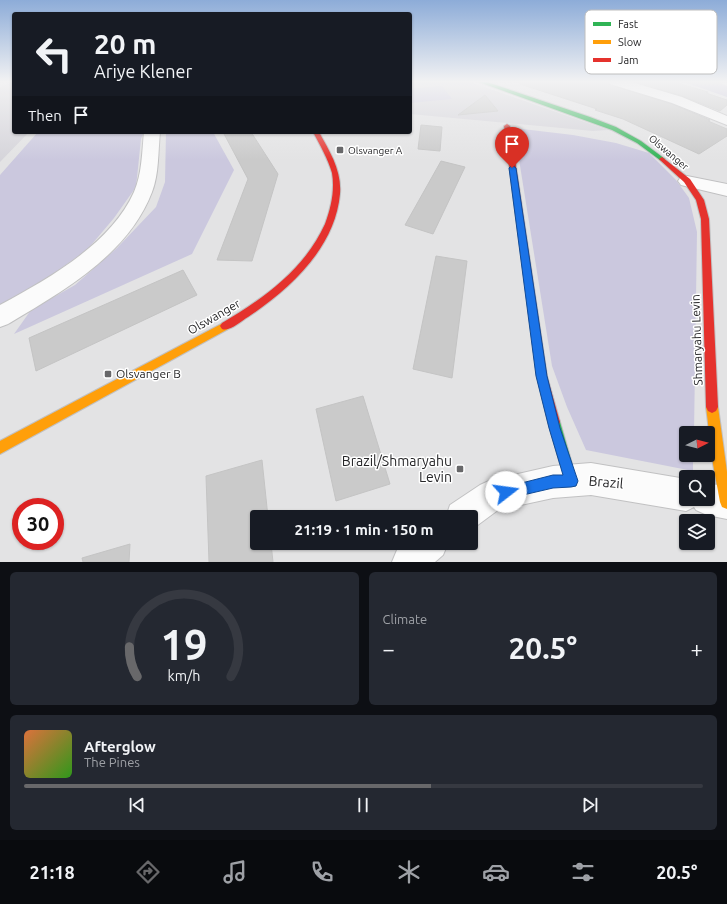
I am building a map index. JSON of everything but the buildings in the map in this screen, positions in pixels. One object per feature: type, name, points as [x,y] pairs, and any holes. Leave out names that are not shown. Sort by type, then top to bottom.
[{"type":"street","name":"Olswanger","points":[[555,107],[618,130],[652,150],[687,182]]},
{"type":"street","points":[[694,107],[727,121]]},
{"type":"street","points":[[507,126],[542,376],[554,428],[571,481]]},
{"type":"street","points":[[0,316],[68,276],[111,239],[131,215],[142,194],[149,174],[152,134]]},
{"type":"street","name":"Olswanger","points":[[0,448],[221,328],[267,299],[292,279],[311,256],[327,229],[335,205],[338,188],[336,173],[317,134]]},
{"type":"street","points":[[687,182],[727,190]]},
{"type":"street","name":"Shmaryahu Levin","points":[[687,182],[700,200],[705,219],[712,418],[727,502]]},
{"type":"street","name":"Brazil","points":[[472,510],[491,496],[553,482],[591,480],[614,482],[679,494]]},
{"type":"street","points":[[715,500],[727,502]]},
{"type":"street","points":[[409,562],[423,550]]},
{"type":"shaded area","points":[[0,107],[12,107],[12,134],[27,134],[0,162]]},
{"type":"shaded area","points":[[412,107],[542,107],[608,130],[593,131],[412,114]]},
{"type":"shaded area","points":[[514,128],[573,135],[616,143],[649,153],[676,180],[689,198],[697,232],[694,426],[679,426],[679,462],[693,462],[693,470],[586,450],[567,407],[552,366]]},
{"type":"shaded area","points":[[36,134],[143,134],[141,139],[136,187],[114,218],[87,250],[33,288],[0,305],[0,175]]},
{"type":"shaded area","points":[[166,134],[214,134],[234,170],[192,254],[14,334],[31,310],[75,285],[117,248],[156,207],[165,182]]},
{"type":"traffic: fast","points":[[556,107],[587,118],[627,135],[651,150],[662,159]]},
{"type":"traffic: fast","points":[[554,422],[571,481]]},
{"type":"traffic: slow","points":[[0,448],[225,326]]},
{"type":"traffic: slow","points":[[712,407],[719,464],[727,502]]},
{"type":"traffic: jam","points":[[507,126],[542,376],[554,422]]},
{"type":"traffic: jam","points":[[225,326],[274,294],[301,268],[313,253],[323,236],[334,209],[337,184],[331,161],[317,134]]},
{"type":"traffic: jam","points":[[662,159],[687,181],[700,200],[705,219],[712,407]]},
{"type":"place","name":"Olsvanger A","points":[[340,150]]},
{"type":"place","name":"Olsvanger B","points":[[108,374]]},
{"type":"place","name":"Brazil/Shmaryahu Levin","points":[[460,469]]},
{"type":"route","points":[[506,492],[553,482],[571,481],[554,428],[542,376],[512,168]]}]
